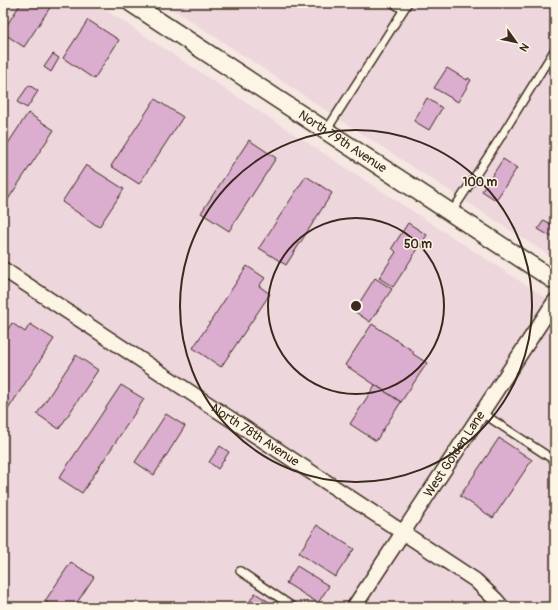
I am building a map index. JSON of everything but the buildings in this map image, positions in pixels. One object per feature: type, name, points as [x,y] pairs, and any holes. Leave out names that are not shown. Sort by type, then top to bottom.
[{"type":"street","name":"North 79th Avenue","points":[[131,3],[555,281]]},
{"type":"street","name":"North 78th Avenue","points":[[3,269],[475,580],[502,607]]},
{"type":"street","name":"West Golden Lane","points":[[354,607],[555,301]]},
{"type":"lane","points":[[393,3],[404,10]]},
{"type":"lane","points":[[326,131],[408,3]]},
{"type":"lane","points":[[451,213],[502,135],[555,49]]},
{"type":"lane","points":[[482,413],[551,458]]},
{"type":"lane","points":[[240,571],[293,607]]},
{"type":"shaded area","points":[[3,3],[95,3],[555,304],[555,607],[3,607]]},
{"type":"shaded area","points":[[164,3],[555,3],[555,259],[376,143]]}]
